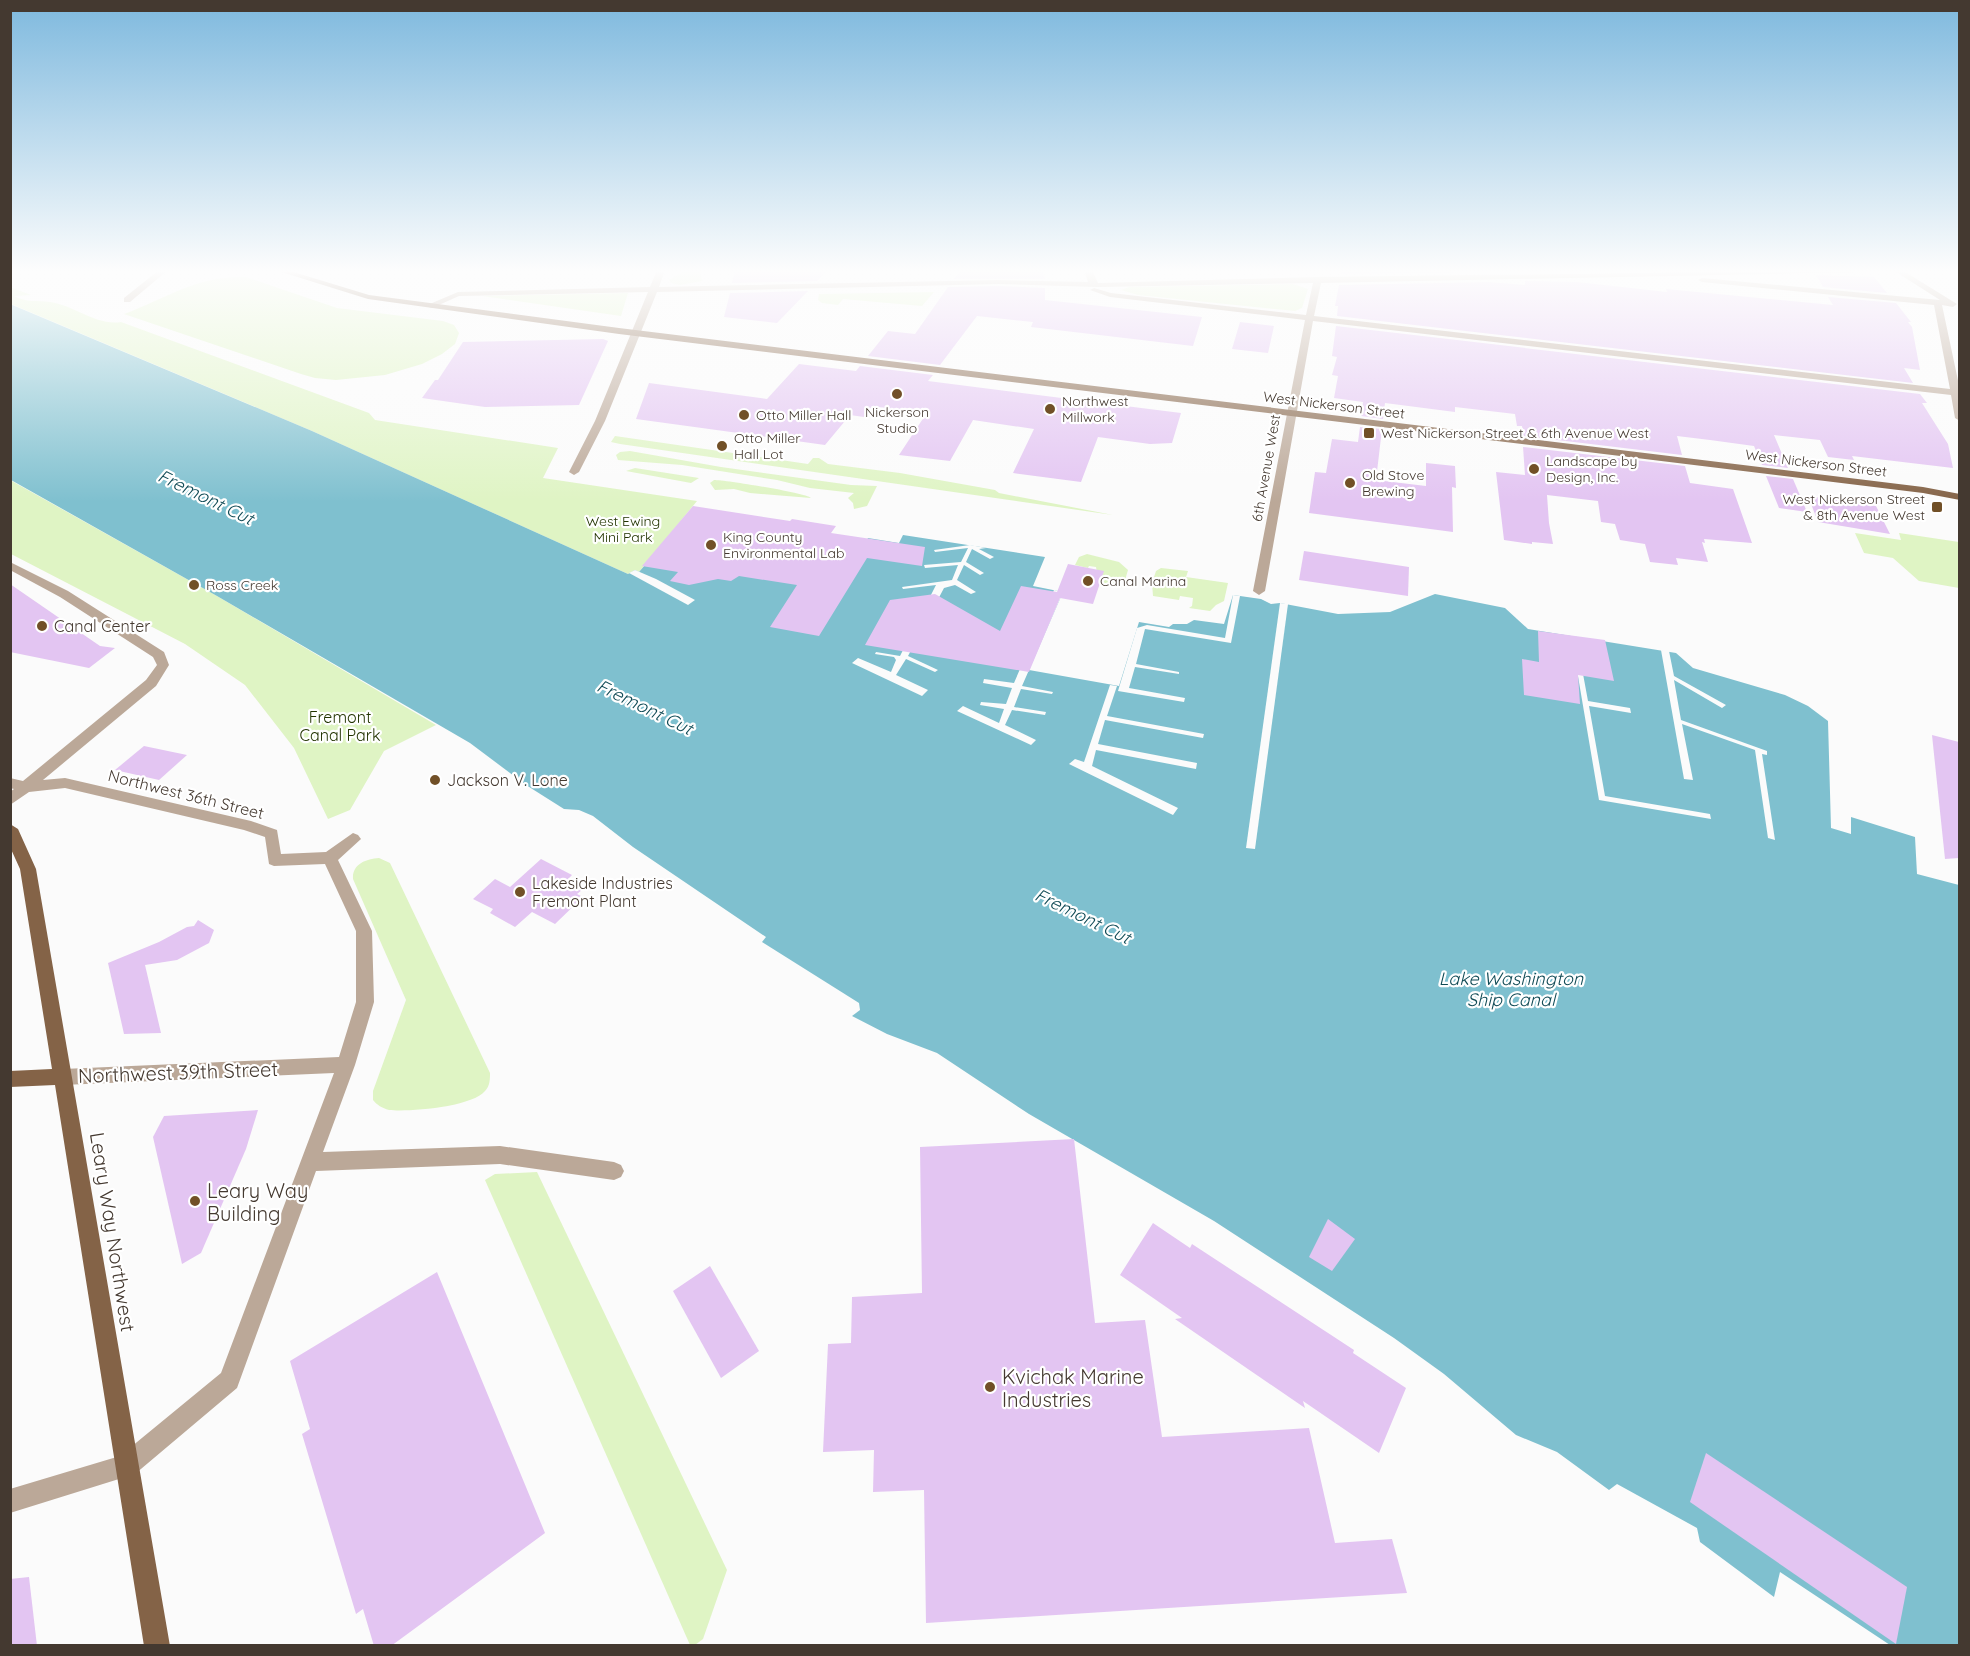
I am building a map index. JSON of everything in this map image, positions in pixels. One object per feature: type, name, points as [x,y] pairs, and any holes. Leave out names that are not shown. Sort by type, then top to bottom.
[{"type":"main road","name":"West Nickerson Street","points":[[754,347],[1923,490],[1959,497]]},
{"type":"main road","name":"Leary Way Northwest","points":[[10,829],[28,869],[157,1646]]},
{"type":"main road","name":"Northwest 39th Street","points":[[10,1079],[63,1077]]},
{"type":"street","points":[[574,472],[600,421],[631,347]]},
{"type":"street","name":"6th Avenue West","points":[[1260,591],[1306,347]]},
{"type":"street","points":[[1574,347],[1957,393]]},
{"type":"street","points":[[1947,347],[1957,393],[1959,418]]},
{"type":"street","points":[[10,565],[64,594],[162,659],[161,670],[152,683],[10,800]]},
{"type":"street","name":"Northwest 36th Street","points":[[10,783],[26,787],[65,783],[246,825],[272,834],[274,860],[330,858]]},
{"type":"street","points":[[10,1500],[19,1500],[127,1466],[229,1380],[346,1065],[365,1002],[364,931],[330,858],[353,839]]},
{"type":"street","name":"Northwest 39th Street","points":[[63,1077],[346,1065]]},
{"type":"street","points":[[309,1162],[500,1155],[614,1171]]},
{"type":"green space","name":"West Ewing Mini Park","points":[[114,347],[190,347],[369,413],[375,420],[558,448],[543,478],[697,501],[639,572],[635,570],[628,574],[312,431]]},
{"type":"green space","points":[[222,347],[451,347],[422,364],[385,375],[336,380],[301,374]]},
{"type":"green space","points":[[615,436],[808,464],[813,458],[819,458],[828,464],[900,473],[995,490],[999,493],[1113,515],[611,442]]},
{"type":"green space","points":[[630,451],[721,467],[851,485],[877,486],[867,506],[854,509],[853,503],[848,498],[854,493],[810,488],[777,480],[682,465],[618,460],[616,455],[620,452]]},
{"type":"green space","points":[[635,468],[699,478],[691,483],[626,471]]},
{"type":"green space","name":"Fremont Canal Park","points":[[10,480],[217,596],[436,725],[384,751],[350,810],[328,819],[294,748],[245,685],[185,644],[11,554]]},
{"type":"green space","points":[[714,480],[749,484],[811,498],[750,493],[734,489],[715,490],[710,483]]},
{"type":"green space","points":[[1855,533],[1901,540],[1899,533],[1959,542],[1959,588],[1919,581],[1893,558],[1864,553]]},
{"type":"green space","points":[[1087,554],[1119,562],[1128,570],[1123,587],[1099,584],[1096,567],[1075,565],[1079,557]]},
{"type":"green space","points":[[1161,568],[1188,571],[1186,577],[1228,583],[1224,601],[1210,611],[1189,608],[1192,606],[1193,598],[1180,596],[1179,600],[1153,596],[1152,583],[1156,571]]},
{"type":"green space","points":[[379,858],[390,863],[490,1073],[487,1089],[467,1101],[425,1109],[389,1110],[373,1100],[373,1091],[406,1000],[353,879],[357,866]]},
{"type":"green space","points":[[537,1172],[727,1570],[703,1639],[695,1645],[690,1645],[485,1180],[495,1174]]},
{"type":"water","name":"Lake Washington Ship Canal","points":[[10,347],[113,347],[312,431],[628,574],[635,570],[639,572],[645,565],[857,556],[868,538],[899,543],[903,535],[1045,557],[1033,586],[1063,592],[1029,670],[1119,686],[1139,622],[1169,627],[1173,624],[1187,624],[1194,620],[1224,624],[1233,595],[1261,599],[1271,604],[1280,603],[1338,614],[1390,612],[1435,594],[1505,608],[1528,629],[1676,653],[1693,668],[1785,695],[1808,706],[1828,721],[1831,828],[1851,834],[1851,817],[1915,837],[1917,874],[1959,885],[1959,1645],[1890,1645],[1780,1572],[1774,1597],[1700,1542],[1697,1528],[1617,1484],[1609,1490],[1557,1452],[1516,1435],[1444,1374],[1394,1338],[1214,1221],[1029,1114],[937,1053],[887,1034],[852,1016],[860,1010],[859,1003],[762,942],[766,937],[633,847],[593,816],[579,810],[564,809],[526,785],[470,743],[11,480]]},
{"type":"pier","points":[[970,545],[986,548],[979,549],[994,557],[990,559],[972,549],[966,562],[984,573],[980,575],[964,565],[957,580],[976,592],[971,594],[955,585],[944,588],[908,656],[938,670],[935,672],[906,659],[896,675],[928,690],[922,696],[852,663],[858,658],[891,672],[896,660],[894,657],[875,654],[876,652],[900,656],[936,585],[903,589],[902,587],[952,580],[958,565],[925,568],[924,565],[961,562],[968,548],[935,552],[934,550]]},
{"type":"pier","points":[[635,570],[695,600],[688,605],[629,573]]},
{"type":"pier","points":[[1054,590],[1063,592],[1022,686],[1053,692],[1052,694],[1021,689],[1014,707],[1046,712],[1045,715],[1012,710],[1005,725],[1036,740],[1031,745],[957,711],[963,706],[999,723],[1004,709],[980,705],[981,702],[1006,704],[1012,688],[983,683],[984,679],[1014,683]]},
{"type":"pier","points":[[1233,595],[1240,596],[1231,643],[1145,629],[1136,664],[1179,672],[1179,674],[1135,667],[1129,688],[1185,698],[1184,702],[1118,691],[1137,628],[1147,625],[1225,638]]},
{"type":"pier","points":[[1280,603],[1288,604],[1255,849],[1246,848]]},
{"type":"pier","points":[[1571,635],[1576,636],[1588,701],[1630,708],[1631,713],[1589,706],[1605,796],[1710,814],[1711,819],[1599,800]]},
{"type":"pier","points":[[1661,650],[1669,651],[1674,676],[1726,705],[1722,708],[1674,680],[1681,720],[1767,751],[1767,755],[1762,754],[1775,840],[1768,838],[1755,750],[1682,724],[1693,780],[1684,779]]},
{"type":"pier","points":[[1110,685],[1117,686],[1107,716],[1204,734],[1203,738],[1105,720],[1098,744],[1197,763],[1196,769],[1096,750],[1092,766],[1178,808],[1173,815],[1069,764],[1075,759],[1084,762]]},
{"type":"building","points":[[460,347],[605,347],[579,405],[485,407],[422,398],[435,380],[438,380]]},
{"type":"building","points":[[875,347],[953,347],[940,365],[868,356]]},
{"type":"building","points":[[1233,347],[1269,347],[1268,353]]},
{"type":"building","points":[[1333,347],[1519,347],[1920,394],[1927,403],[1922,403],[1948,444],[1953,468],[1852,456],[1854,460],[1828,457],[1820,440],[1774,435],[1788,468],[1762,465],[1754,446],[1677,436],[1682,455],[1523,436],[1522,426],[1517,426],[1515,414],[1455,407],[1455,412],[1385,403],[1383,419],[1361,416],[1363,402],[1334,398],[1338,376],[1332,375],[1337,357],[1332,356]]},
{"type":"building","points":[[1606,347],[1916,347],[1920,370],[1904,368],[1913,383]]},
{"type":"building","points":[[799,364],[856,371],[860,366],[933,375],[928,381],[1181,413],[1172,443],[1150,444],[1098,437],[1081,482],[1013,473],[1034,429],[973,420],[950,461],[899,455],[926,414],[872,406],[864,417],[850,415],[825,445],[636,419],[649,383],[767,399]]},
{"type":"building","points":[[1360,427],[1382,429],[1376,480],[1426,486],[1426,463],[1455,466],[1456,488],[1452,487],[1453,532],[1309,513],[1315,472],[1326,473],[1332,439],[1358,442]]},
{"type":"building","points":[[1523,447],[1685,466],[1690,483],[1733,489],[1752,543],[1704,539],[1705,543],[1702,542],[1708,562],[1676,558],[1678,565],[1650,562],[1645,544],[1620,540],[1615,524],[1601,522],[1598,501],[1547,495],[1553,544],[1504,540],[1496,472],[1525,475]]},
{"type":"building","points":[[1766,476],[1793,479],[1807,512],[1779,508]]},
{"type":"building","points":[[1808,496],[1876,506],[1890,534],[1818,522]]},
{"type":"building","points":[[693,506],[836,526],[831,533],[925,547],[922,566],[867,558],[819,636],[770,627],[797,585],[739,576],[731,581],[718,579],[689,585],[670,581],[678,572],[642,566]]},
{"type":"building","points":[[1304,551],[1409,567],[1408,596],[1299,580]]},
{"type":"building","points":[[1068,564],[1104,571],[1093,604],[1060,598],[1029,672],[865,645],[890,600],[935,594],[1000,631],[1021,586],[1057,592]]},
{"type":"building","name":"Canal Center","points":[[10,584],[100,646],[115,648],[89,668],[10,652]]},
{"type":"building","points":[[1538,631],[1605,640],[1614,681],[1578,675],[1580,704],[1524,695],[1522,659],[1539,662]]},
{"type":"building","points":[[1932,735],[1959,742],[1959,858],[1945,859]]},
{"type":"building","points":[[144,746],[187,755],[159,780],[115,770]]},
{"type":"building","name":"Lakeside Industries Fremont Plant","points":[[541,859],[572,875],[565,882],[582,890],[577,894],[583,897],[555,924],[532,912],[515,927],[490,913],[493,909],[473,899],[495,879],[510,887]]},
{"type":"building","points":[[198,920],[214,930],[209,943],[177,960],[145,965],[161,1033],[124,1034],[108,963],[159,942],[187,927],[194,926]]},
{"type":"building","name":"Leary Way Building","points":[[258,1110],[246,1149],[201,1253],[182,1264],[153,1137],[164,1116]]},
{"type":"building","name":"Kvichak Marine Industries","points":[[1074,1139],[1095,1323],[1145,1320],[1162,1437],[1309,1428],[1335,1543],[1392,1539],[1407,1593],[926,1623],[924,1490],[873,1492],[874,1450],[823,1452],[828,1344],[851,1343],[852,1297],[922,1293],[920,1147]]},
{"type":"building","points":[[1328,1219],[1355,1239],[1332,1271],[1309,1257]]},
{"type":"building","points":[[1153,1223],[1190,1248],[1192,1244],[1354,1350],[1353,1353],[1406,1388],[1379,1453],[1303,1401],[1305,1408],[1175,1319],[1182,1318],[1120,1275]]},
{"type":"building","points":[[710,1266],[759,1351],[721,1378],[673,1291]]},
{"type":"building","points":[[437,1272],[545,1533],[391,1646],[374,1646],[363,1609],[356,1614],[302,1434],[310,1429],[290,1361]]},
{"type":"building","points":[[1706,1453],[1907,1587],[1896,1644],[1690,1502]]},
{"type":"building","points":[[29,1577],[37,1646],[10,1646],[10,1579]]},
{"type":"place","name":"Nickerson Studio","points":[[897,394]]},
{"type":"place","name":"Northwest Millwork","points":[[1050,409]]},
{"type":"place","name":"Otto Miller Hall","points":[[744,415]]},
{"type":"place","name":"West Nickerson Street & 6th Avenue West","points":[[1369,433]]},
{"type":"place","name":"Otto Miller Hall Lot","points":[[722,446]]},
{"type":"place","name":"Landscape by Design, Inc.","points":[[1534,469]]},
{"type":"place","name":"Old Stove Brewing","points":[[1350,483]]},
{"type":"place","name":"West Nickerson Street & 8th Avenue West","points":[[1937,507]]},
{"type":"place","name":"King County Environmental Lab","points":[[711,545]]},
{"type":"place","name":"Canal Marina","points":[[1088,581]]},
{"type":"place","name":"Ross Creek","points":[[194,585]]},
{"type":"place","name":"Canal Center","points":[[42,626]]},
{"type":"place","name":"Jackson V. Lone","points":[[435,780]]},
{"type":"place","name":"Lakeside Industries Fremont Plant","points":[[520,892]]},
{"type":"place","name":"Leary Way Building","points":[[195,1201]]},
{"type":"place","name":"Kvichak Marine Industries","points":[[990,1387]]},
{"type":"water label","name":"Fremont Cut","points":[[206,497]]},
{"type":"water label","name":"Fremont Cut","points":[[645,707]]},
{"type":"water label","name":"Fremont Cut","points":[[1083,916]]}]
